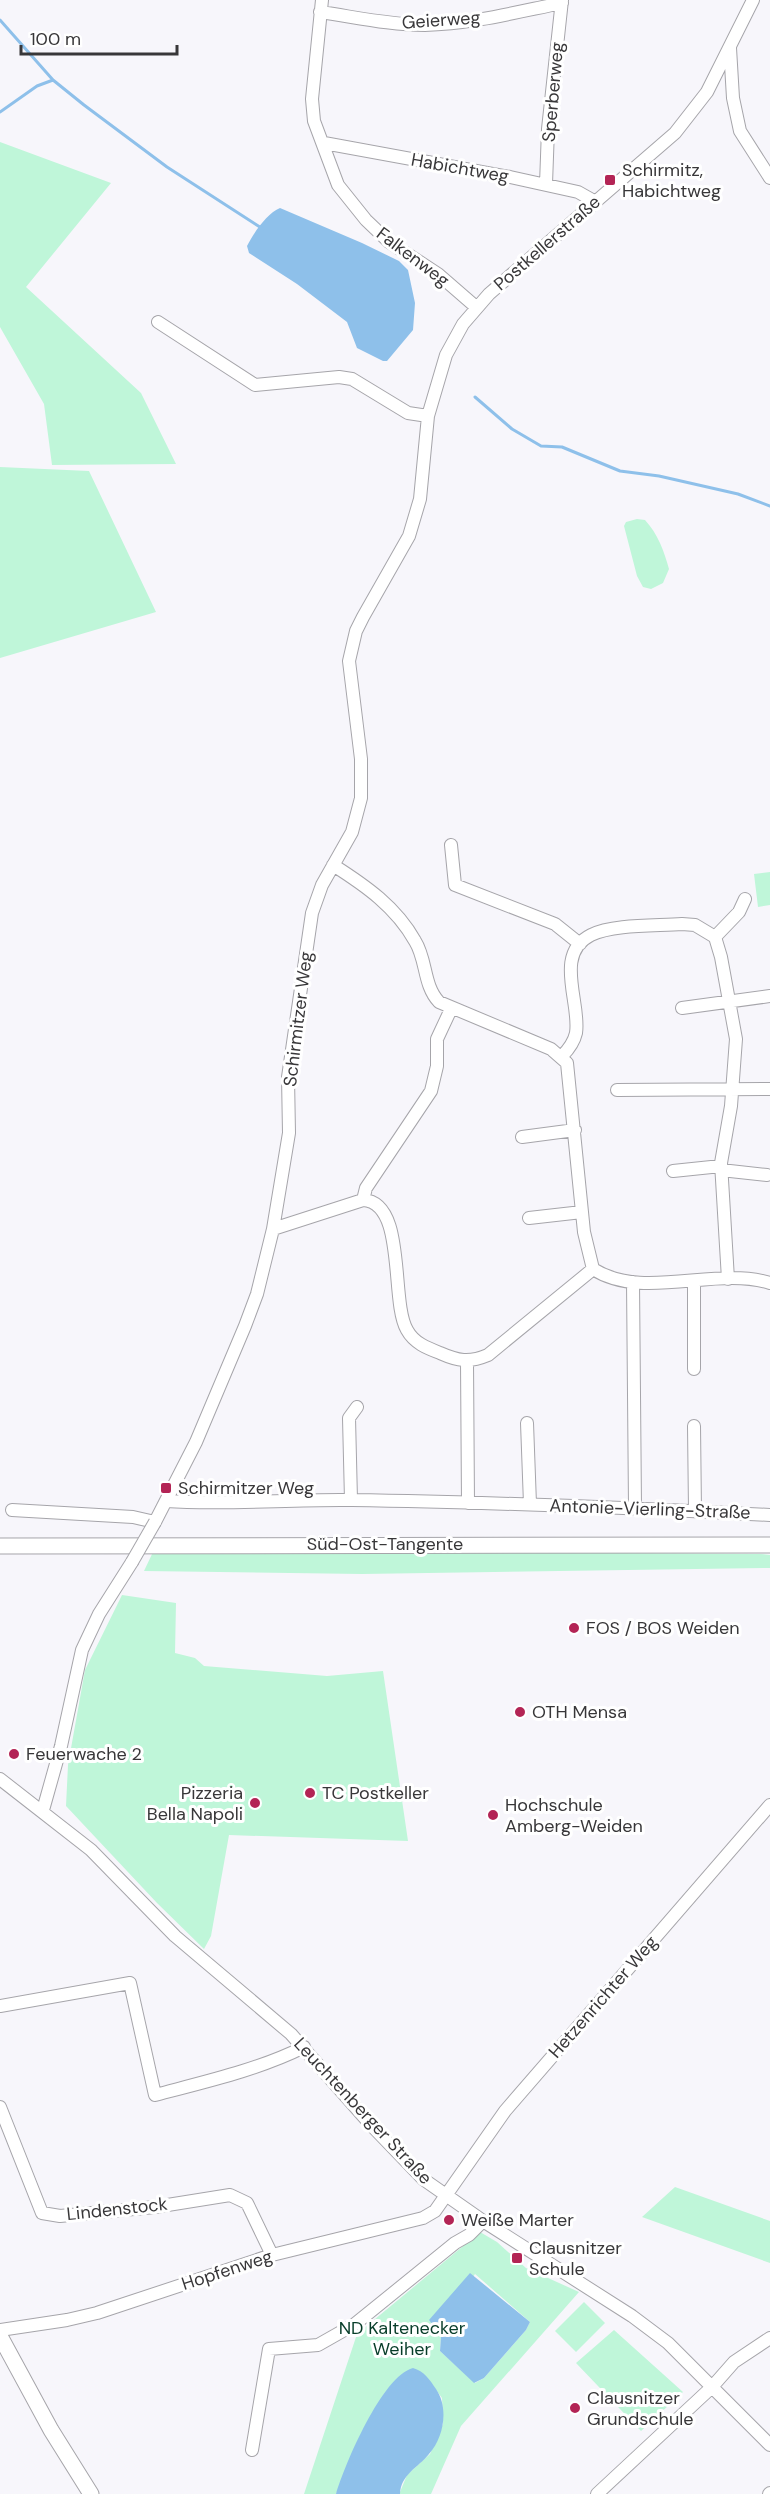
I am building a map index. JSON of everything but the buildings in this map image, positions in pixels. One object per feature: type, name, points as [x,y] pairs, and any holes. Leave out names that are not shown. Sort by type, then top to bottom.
[{"type":"main road","name":"Süd-Ost-Tangente","points":[[0,1546],[766,1547]]},
{"type":"main road","points":[[1,2335],[51,2430],[91,2494]]},
{"type":"street","name":"Postkellerstraße","points":[[428,416],[446,356],[463,324],[476,307],[594,201],[675,133],[707,92],[753,0]]},
{"type":"street","name":"Geierweg","points":[[321,6],[399,24],[425,25],[490,17],[562,2]]},
{"type":"street","name":"Sperberweg","points":[[546,184],[548,129],[562,2]]},
{"type":"street","name":"Falkenweg","points":[[321,6],[312,99],[314,121],[338,185],[366,220],[389,242],[438,274],[476,307]]},
{"type":"street","points":[[730,48],[733,98],[740,131],[770,178]]},
{"type":"street","name":"Habichtweg","points":[[324,143],[546,184],[578,192],[594,201]]},
{"type":"street","points":[[158,322],[255,385],[339,377],[352,379],[408,413],[428,416]]},
{"type":"street","name":"Schirmitzer Weg","points":[[43,1810],[61,1746],[82,1650],[99,1614],[155,1522],[196,1442],[257,1294],[273,1229],[289,1133],[288,1077],[312,913],[322,885],[352,832],[362,783],[350,661],[357,631],[409,536],[420,499],[428,416]]},
{"type":"street","points":[[451,845],[455,885],[555,924],[580,944]]},
{"type":"street","points":[[333,865],[371,890],[396,914],[416,941],[432,994],[451,1009],[551,1049],[562,1056],[567,1063],[587,1254],[593,1269],[620,1281],[728,1279],[770,1283]]},
{"type":"street","points":[[715,937],[739,912],[745,899]]},
{"type":"street","points":[[562,1056],[570,1047],[576,1031],[570,972],[572,959],[580,944],[590,935],[599,932],[682,924],[695,925],[715,937],[736,1038],[733,1089],[721,1168],[728,1279]]},
{"type":"street","points":[[682,1008],[770,996]]},
{"type":"street","points":[[363,1200],[366,1188],[432,1091],[437,1066],[436,1039],[451,1009]]},
{"type":"street","points":[[618,1090],[770,1089]]},
{"type":"street","points":[[522,1137],[575,1130]]},
{"type":"street","points":[[673,1171],[721,1168],[766,1175]]},
{"type":"street","points":[[273,1229],[363,1200],[372,1200],[380,1206],[389,1224],[405,1328],[420,1345],[458,1361],[467,1362],[488,1355],[593,1269]]},
{"type":"street","points":[[529,1218],[582,1212]]},
{"type":"street","points":[[694,1281],[694,1369]]},
{"type":"street","points":[[633,1282],[635,1507]]},
{"type":"street","points":[[467,1362],[468,1503]]},
{"type":"street","points":[[351,1500],[349,1418],[357,1407]]},
{"type":"street","name":"Antonie-Vierling-Straße","points":[[527,1423],[530,1504]]},
{"type":"street","points":[[694,1426],[695,1511]]},
{"type":"street","name":"Antonie-Vierling-Straße","points":[[166,1501],[197,1503],[351,1500],[530,1504],[635,1507],[770,1515]]},
{"type":"street","points":[[12,1510],[133,1517],[155,1522]]},
{"type":"street","name":"Leuchtenberger Straße","points":[[0,1779],[92,1850],[175,1936],[274,2018],[304,2047],[406,2162],[446,2197],[632,2316],[668,2343],[770,2445]]},
{"type":"street","name":"Hetzenrichter Weg","points":[[446,2197],[505,2111],[770,1805]]},
{"type":"street","points":[[0,2006],[130,1983],[155,2094],[225,2075],[304,2047]]},
{"type":"street","name":"Lindenstock","points":[[0,2107],[42,2213],[60,2216],[143,2208],[230,2195],[247,2203],[272,2255]]},
{"type":"street","name":"Hopfenweg","points":[[1,2335],[97,2313],[272,2255],[423,2218],[435,2211],[446,2197]]},
{"type":"street","points":[[252,2450],[269,2349],[318,2345],[355,2324],[455,2243],[469,2235],[483,2221]]},
{"type":"street","points":[[597,2494],[712,2387],[734,2362],[770,2338]]},
{"type":"green space","points":[[0,142],[111,183],[26,287],[141,393],[176,464],[52,465],[44,404],[0,327]]},
{"type":"green space","points":[[0,467],[89,471],[156,612],[0,658]]},
{"type":"green space","points":[[637,519],[645,520],[654,531],[669,569],[663,583],[651,589],[643,587],[637,576],[624,526],[626,522]]},
{"type":"green space","points":[[770,872],[770,905],[758,907],[754,874]]},
{"type":"green space","points":[[153,1552],[761,1554],[770,1555],[770,1568],[362,1574],[144,1571]]},
{"type":"green space","points":[[122,1595],[176,1603],[175,1653],[195,1658],[204,1666],[327,1676],[383,1671],[408,1841],[229,1835],[211,1936],[204,1949],[157,1903],[66,1806],[68,1765],[85,1670]]},
{"type":"green space","points":[[675,2187],[770,2221],[770,2263],[642,2217]]},
{"type":"green space","name":"ND Kaltenecker Weiher","points":[[480,2232],[497,2242],[526,2268],[579,2292],[461,2426],[431,2494],[400,2494],[407,2475],[430,2454],[443,2424],[442,2398],[427,2378],[384,2394],[359,2440],[336,2494],[304,2494],[357,2334]],"holes":[[[475,2274],[530,2322],[526,2330],[484,2378],[475,2383],[440,2351],[441,2336],[438,2331]]]},
{"type":"green space","points":[[584,2302],[605,2323],[576,2352],[555,2331]]},
{"type":"green space","points":[[614,2330],[683,2392],[641,2431],[576,2363]]},
{"type":"water","points":[[280,208],[362,243],[399,261],[408,270],[415,303],[413,330],[387,361],[357,348],[347,322],[297,284],[249,253],[247,246],[257,230],[270,214]]},
{"type":"water","points":[[470,2273],[530,2322],[526,2330],[484,2378],[474,2383],[440,2351],[441,2336],[429,2320]]},
{"type":"water","points":[[413,2368],[429,2379],[440,2397],[443,2422],[434,2447],[403,2481],[400,2494],[336,2494],[356,2443],[377,2403],[401,2374]]},
{"type":"waterway","points":[[0,20],[53,80],[84,105],[167,167],[263,229]]},
{"type":"waterway","points":[[0,112],[37,86],[53,80]]},
{"type":"waterway","points":[[475,397],[512,429],[541,446],[562,447],[620,471],[659,476],[738,494],[770,506]]},
{"type":"place","name":"Schirmitz, Habichtweg","points":[[610,180]]},
{"type":"place","name":"Schirmitzer Weg","points":[[166,1488]]},
{"type":"place","name":"FOS / BOS Weiden","points":[[574,1628]]},
{"type":"place","name":"OTH Mensa","points":[[520,1712]]},
{"type":"place","name":"Feuerwache 2","points":[[14,1754]]},
{"type":"place","name":"TC Postkeller","points":[[310,1793]]},
{"type":"place","name":"Pizzeria Bella Napoli","points":[[255,1803]]},
{"type":"place","name":"Hochschule Amberg-Weiden","points":[[493,1815]]},
{"type":"place","name":"Weiße Marter","points":[[449,2220]]},
{"type":"place","name":"Clausnitzer Schule","points":[[517,2258]]},
{"type":"place","name":"Clausnitzer Grundschule","points":[[575,2408]]}]
